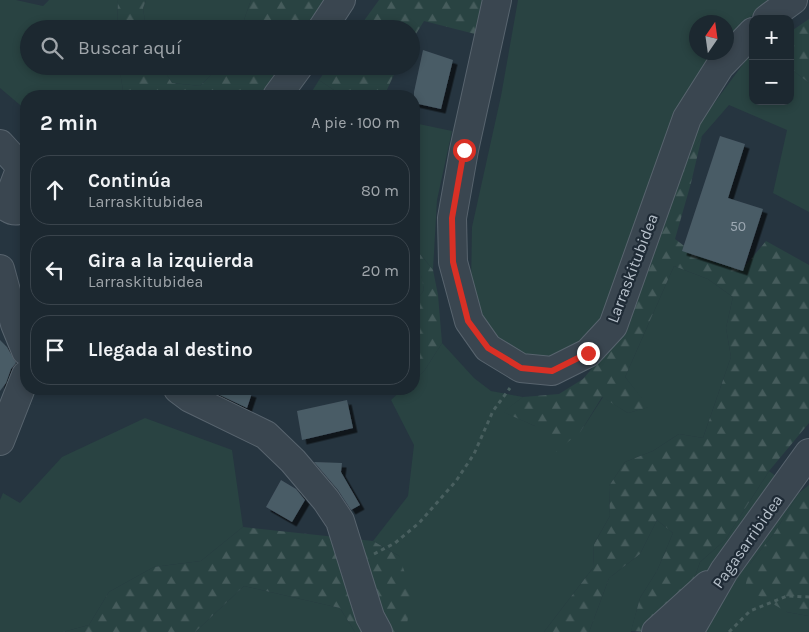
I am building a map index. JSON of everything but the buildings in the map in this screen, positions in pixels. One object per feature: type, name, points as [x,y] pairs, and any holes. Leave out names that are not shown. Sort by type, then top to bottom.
[{"type":"street","points":[[328,20],[341,0]]},
{"type":"street","name":"Larraskitubidea","points":[[497,0],[464,150],[452,218],[453,262],[468,321],[488,348],[521,368],[552,371],[588,353],[613,326],[687,118],[720,66],[749,36]]},
{"type":"street","points":[[772,15],[793,0]]},
{"type":"street","points":[[281,90],[292,75]]},
{"type":"street","points":[[0,144],[16,166],[8,201],[12,212]]},
{"type":"street","points":[[0,268],[20,336]]},
{"type":"street","points":[[0,441],[20,390]]},
{"type":"street","points":[[186,395],[266,435],[293,461],[326,500],[340,521],[370,617],[378,632]]},
{"type":"street","name":"Pagasarribidea","points":[[689,632],[724,571],[809,453]]},
{"type":"street","points":[[656,632],[724,571]]},
{"type":"path","points":[[352,560],[369,556],[395,543],[425,516],[456,481],[474,454],[493,411],[510,388],[521,368]]},
{"type":"path","points":[[730,632],[750,611],[787,596],[809,597]]},
{"type":"green space","points":[[0,0],[16,0],[43,6],[49,0],[118,0],[117,20],[20,20],[20,75],[120,75],[123,90],[20,90],[20,105],[0,88]]},
{"type":"green space","points":[[118,0],[146,0],[143,8],[145,20],[117,20]]},
{"type":"green space","points":[[146,0],[251,0],[244,20],[145,20],[143,8]]},
{"type":"green space","points":[[251,0],[327,0],[314,20],[244,20]]},
{"type":"green space","points":[[379,0],[483,0],[475,34],[424,21],[420,27],[420,20],[365,20]]},
{"type":"green space","points":[[518,0],[770,0],[753,15],[749,15],[749,19],[734,33],[734,15],[689,15],[689,60],[715,60],[617,296],[590,336],[553,356],[508,354],[486,326],[471,287],[472,227],[501,96]]},
{"type":"green space","points":[[809,19],[809,83],[794,71],[794,29]]},
{"type":"green space","points":[[749,56],[749,105],[794,105],[794,71],[809,83],[809,212],[773,193],[787,130],[729,105],[702,136],[687,160],[701,121]]},
{"type":"green space","points":[[120,75],[167,75],[172,83],[200,86],[211,75],[275,75],[264,90],[123,90]]},
{"type":"green space","points":[[167,75],[211,75],[200,86],[172,83]]},
{"type":"green space","points":[[323,75],[394,75],[387,90],[334,90],[319,80]]},
{"type":"green space","points":[[319,80],[334,90],[313,90]]},
{"type":"green space","points":[[420,124],[452,131],[437,200],[433,270],[420,254]]},
{"type":"green space","points":[[702,136],[675,239],[695,254],[745,266],[766,241],[809,265],[809,423],[769,471],[725,540],[700,562],[689,593],[647,632],[631,631],[640,598],[657,571],[673,533],[657,520],[640,554],[609,578],[589,632],[544,632],[593,568],[594,544],[610,516],[609,486],[625,462],[653,451],[679,434],[703,438],[731,357],[726,328],[733,297],[708,279],[674,266],[625,377],[649,407],[628,413],[602,397],[581,431],[556,452],[535,426],[503,412],[523,397],[559,394],[583,379],[607,351],[664,219],[687,160]]},
{"type":"green space","points":[[420,254],[433,270],[438,295],[442,343],[420,375],[420,296],[424,290],[420,270]]},
{"type":"green space","points":[[674,266],[708,279],[733,297],[726,328],[731,357],[703,438],[679,434],[653,451],[625,462],[609,486],[610,516],[594,544],[593,568],[544,632],[405,632],[399,556],[373,541],[408,496],[414,445],[391,400],[396,395],[420,395],[420,375],[442,343],[474,378],[491,391],[523,397],[504,412],[535,426],[581,431],[603,397],[628,413],[648,407],[625,377]]},
{"type":"green space","points":[[420,267],[424,290],[420,296]]},
{"type":"green space","points":[[145,418],[232,450],[243,527],[201,561],[154,567],[109,592],[89,625],[63,632],[0,632],[0,500],[3,493],[20,503],[62,457]]},
{"type":"green space","points":[[769,471],[799,493],[775,532],[750,564],[787,612],[809,616],[809,632],[647,632],[689,593],[700,562],[725,540]]},
{"type":"green space","points":[[809,485],[809,616],[787,612],[745,588],[750,564],[775,532],[799,493]]},
{"type":"green space","points":[[657,520],[673,533],[657,571],[640,598],[631,632],[589,632],[609,578],[640,554]]},
{"type":"green space","points":[[243,527],[373,541],[399,556],[413,596],[405,632],[355,632],[340,608],[244,586],[195,632],[63,632],[89,625],[109,592],[154,567],[201,561]]},
{"type":"green space","points":[[244,586],[340,608],[355,632],[195,632]]},
{"type":"route","points":[[464,150],[452,218],[453,262],[468,321],[488,348],[521,368],[552,371],[588,353]]}]
